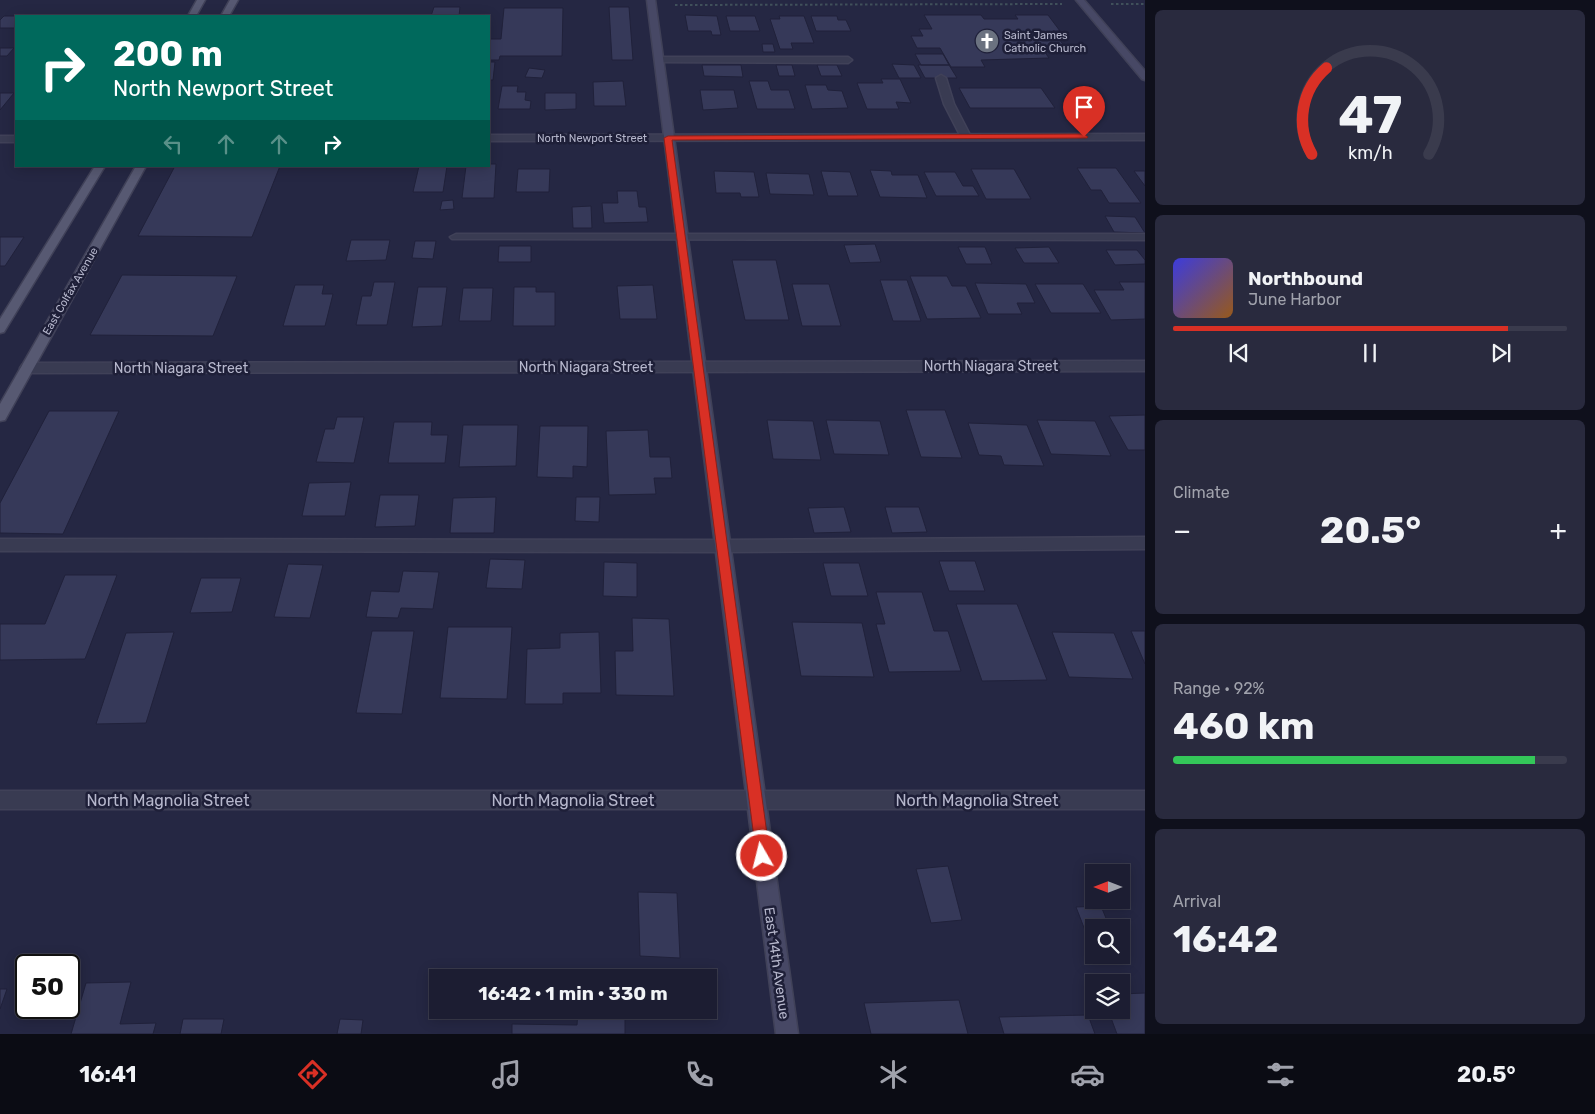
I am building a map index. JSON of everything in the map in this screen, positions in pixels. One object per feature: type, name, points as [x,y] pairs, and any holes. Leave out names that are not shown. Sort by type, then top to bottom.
[{"type":"main road","points":[[193,15],[202,0]]},
{"type":"main road","points":[[226,15],[234,0]]},
{"type":"main road","name":"East 14th Avenue","points":[[651,0],[723,546],[754,800],[787,1034]]},
{"type":"main road","points":[[1080,0],[1145,77]]},
{"type":"main road","points":[[0,329],[99,167]]},
{"type":"main road","name":"East Colfax Avenue","points":[[0,416],[140,167]]},
{"type":"street","points":[[659,60],[848,60]]},
{"type":"street","points":[[941,78],[949,104],[966,137]]},
{"type":"street","name":"North Newport Street","points":[[490,138],[1145,137]]},
{"type":"street","points":[[0,139],[15,139]]},
{"type":"street","points":[[456,237],[1145,237]]},
{"type":"street","name":"North Niagara Street","points":[[27,368],[1145,366]]},
{"type":"street","points":[[0,545],[723,546],[1145,544]]},
{"type":"street","name":"North Magnolia Street","points":[[0,800],[1145,800]]},
{"type":"path","points":[[675,5],[1054,4]]},
{"type":"building","points":[[434,7],[460,7],[459,15],[431,15]]},
{"type":"building","points":[[609,7],[629,7],[633,60],[612,60]]},
{"type":"building","points":[[504,8],[563,8],[562,56],[500,56],[499,60],[490,60],[490,39],[501,39]]},
{"type":"building","points":[[685,15],[717,16],[721,35],[712,35],[711,31],[688,31]]},
{"type":"building","name":"Saint James Catholic Church","points":[[924,15],[981,15],[984,19],[1018,19],[1015,15],[1048,15],[1060,31],[1053,31],[1065,47],[1052,47],[1055,51],[1044,51],[1049,58],[981,60],[985,67],[951,67],[940,48],[917,48],[911,36],[923,36],[919,29],[932,29]]},
{"type":"building","points":[[4,16],[15,16],[15,28],[0,28],[0,20]]},
{"type":"building","points":[[726,16],[755,16],[760,31],[730,31]]},
{"type":"building","points":[[779,16],[804,16],[814,43],[791,43],[793,49],[780,49],[770,19],[780,19]]},
{"type":"building","points":[[811,16],[837,16],[838,20],[846,20],[851,31],[816,31]]},
{"type":"building","points":[[762,44],[773,44],[775,52],[763,52]]},
{"type":"building","points":[[0,48],[14,48],[7,56],[0,56]]},
{"type":"building","points":[[915,54],[943,54],[949,65],[921,65]]},
{"type":"building","points":[[490,62],[495,62],[493,80],[490,80]]},
{"type":"building","points":[[892,64],[914,65],[921,78],[899,78]]},
{"type":"building","points":[[702,65],[741,65],[743,77],[704,76]]},
{"type":"building","points":[[776,65],[792,65],[795,76],[779,76]]},
{"type":"building","points":[[817,65],[837,65],[842,76],[821,76]]},
{"type":"building","points":[[918,65],[949,65],[957,78],[925,78]]},
{"type":"building","points":[[529,68],[545,70],[542,78],[525,77]]},
{"type":"building","points":[[881,79],[900,79],[911,103],[896,102],[899,109],[867,109],[857,83],[883,83]]},
{"type":"building","points":[[623,81],[626,106],[594,106],[593,82]]},
{"type":"building","points":[[749,81],[768,81],[771,90],[789,90],[795,109],[757,109]]},
{"type":"building","points":[[805,85],[826,85],[828,90],[842,91],[848,108],[812,109]]},
{"type":"building","points":[[502,86],[518,86],[517,92],[526,92],[525,100],[531,101],[530,109],[498,109]]},
{"type":"building","points":[[959,88],[1041,88],[1055,108],[970,108]]},
{"type":"building","points":[[700,90],[734,90],[738,108],[703,110]]},
{"type":"building","points":[[0,93],[14,93],[0,110]]},
{"type":"building","points":[[545,93],[576,93],[576,109],[545,110]]},
{"type":"building","points":[[490,164],[496,164],[494,198],[462,198],[466,167],[490,167]]},
{"type":"building","points":[[174,167],[280,167],[252,237],[138,236]]},
{"type":"building","points":[[419,167],[447,167],[443,192],[413,192]]},
{"type":"building","points":[[1077,168],[1116,168],[1141,203],[1109,203],[1101,190],[1091,190]]},
{"type":"building","points":[[518,169],[550,169],[549,192],[516,192]]},
{"type":"building","points":[[971,169],[1014,169],[1031,199],[986,199]]},
{"type":"building","points":[[870,170],[891,171],[892,175],[918,175],[927,198],[880,197]]},
{"type":"building","points":[[714,171],[754,172],[759,197],[741,197],[740,193],[716,193]]},
{"type":"building","points":[[821,171],[850,172],[858,196],[828,196]]},
{"type":"building","points":[[1134,171],[1145,171],[1145,186]]},
{"type":"building","points":[[924,172],[955,172],[963,186],[973,186],[979,196],[936,196]]},
{"type":"building","points":[[766,173],[809,174],[814,195],[770,194]]},
{"type":"building","points":[[617,191],[637,191],[639,207],[646,207],[648,222],[604,223],[602,203],[618,203]]},
{"type":"building","points":[[453,200],[454,209],[440,210],[442,201]]},
{"type":"building","points":[[591,206],[592,228],[573,228],[572,207]]},
{"type":"building","points":[[1105,216],[1135,217],[1145,233],[1114,232]]},
{"type":"building","points":[[0,237],[24,237],[5,266],[0,266]]},
{"type":"building","points":[[351,240],[390,240],[386,260],[346,261]]},
{"type":"building","points":[[415,241],[436,241],[433,259],[412,258]]},
{"type":"building","points":[[875,244],[881,262],[850,263],[844,245]]},
{"type":"building","points":[[499,246],[531,246],[531,262],[498,262]]},
{"type":"building","points":[[958,247],[985,247],[992,264],[966,264]]},
{"type":"building","points":[[1049,247],[1059,263],[1024,263],[1015,248]]},
{"type":"building","points":[[1106,250],[1137,250],[1145,260],[1145,264],[1115,265]]},
{"type":"building","points":[[732,260],[776,260],[789,320],[745,320]]},
{"type":"building","points":[[122,275],[237,276],[213,336],[90,335]]},
{"type":"building","points":[[910,276],[947,276],[952,286],[966,286],[981,318],[927,319]]},
{"type":"building","points":[[880,280],[907,280],[921,321],[893,321]]},
{"type":"building","points":[[374,282],[395,282],[387,325],[356,325],[362,296],[371,296]]},
{"type":"building","points":[[1119,282],[1145,282],[1145,319],[1111,320],[1094,290],[1124,290]]},
{"type":"building","points":[[975,283],[1026,284],[1035,303],[1017,303],[1022,314],[988,314]]},
{"type":"building","points":[[792,284],[829,284],[841,326],[802,326]]},
{"type":"building","points":[[1035,284],[1083,284],[1101,313],[1051,313]]},
{"type":"building","points":[[295,285],[324,285],[322,294],[333,294],[325,326],[283,326]]},
{"type":"building","points":[[653,285],[657,319],[620,319],[617,286]]},
{"type":"building","points":[[418,287],[447,287],[442,326],[412,327]]},
{"type":"building","points":[[514,287],[536,287],[536,292],[555,292],[555,326],[513,326]]},
{"type":"building","points":[[463,288],[493,288],[491,321],[459,321]]},
{"type":"building","points":[[906,410],[945,410],[962,458],[921,457]]},
{"type":"building","points":[[49,411],[119,411],[63,534],[0,533],[0,503]]},
{"type":"building","points":[[1145,415],[1145,450],[1128,450],[1109,416]]},
{"type":"building","points":[[337,417],[364,417],[354,463],[316,462],[325,429],[334,429]]},
{"type":"building","points":[[767,420],[813,421],[821,460],[773,459]]},
{"type":"building","points":[[826,420],[880,421],[889,455],[834,454]]},
{"type":"building","points":[[1037,420],[1095,421],[1111,456],[1051,454]]},
{"type":"building","points":[[394,422],[432,422],[431,435],[448,435],[445,463],[388,463]]},
{"type":"building","points":[[968,423],[1027,425],[1044,466],[1004,465],[1001,456],[979,455]]},
{"type":"building","points":[[463,425],[518,425],[516,466],[459,467]]},
{"type":"building","points":[[540,426],[588,426],[587,467],[573,466],[573,478],[537,477]]},
{"type":"building","points":[[648,430],[650,457],[670,457],[672,478],[654,478],[656,494],[609,495],[606,431]]},
{"type":"building","points":[[351,482],[345,516],[302,516],[309,483]]},
{"type":"building","points":[[380,495],[419,495],[415,526],[375,527]]},
{"type":"building","points":[[496,497],[494,533],[450,533],[453,498]]},
{"type":"building","points":[[576,497],[600,497],[599,522],[575,521]]},
{"type":"building","points":[[844,507],[851,532],[814,533],[808,508]]},
{"type":"building","points":[[885,507],[919,507],[927,532],[892,533]]},
{"type":"building","points":[[490,559],[525,560],[522,589],[486,588]]},
{"type":"building","points":[[939,561],[975,561],[985,591],[949,591]]},
{"type":"building","points":[[604,562],[637,563],[637,597],[603,596]]},
{"type":"building","points":[[823,563],[859,563],[868,596],[831,596]]},
{"type":"building","points":[[288,564],[323,565],[310,618],[274,617]]},
{"type":"building","points":[[403,571],[439,572],[433,609],[401,608],[398,618],[366,617],[371,591],[399,592]]},
{"type":"building","points":[[65,575],[117,575],[85,659],[0,660],[0,624],[45,624]]},
{"type":"building","points":[[201,578],[241,578],[232,612],[190,613]]},
{"type":"building","points":[[876,592],[922,592],[934,631],[948,631],[961,671],[889,672],[876,624],[885,624]]},
{"type":"building","points":[[956,604],[1017,604],[1047,680],[982,681]]},
{"type":"building","points":[[632,618],[669,619],[674,696],[616,695],[615,651],[633,651]]},
{"type":"building","points":[[792,622],[862,623],[874,677],[801,676]]},
{"type":"building","points":[[448,627],[512,627],[507,699],[440,698]]},
{"type":"building","points":[[372,631],[414,631],[402,714],[356,713]]},
{"type":"building","points":[[1131,631],[1145,631],[1145,664]]},
{"type":"building","points":[[174,632],[146,723],[96,724],[126,633]]},
{"type":"building","points":[[599,632],[601,693],[563,693],[563,704],[525,704],[527,649],[560,648],[560,633]]},
{"type":"building","points":[[1052,632],[1114,633],[1133,679],[1069,677]]},
{"type":"building","points":[[948,866],[962,920],[931,923],[916,869]]},
{"type":"building","points":[[638,892],[677,893],[680,958],[640,956]]},
{"type":"building","points":[[1076,907],[1102,909],[1106,919],[1085,919],[1085,930]]},
{"type":"building","points":[[131,982],[120,1024],[156,1023],[153,1034],[71,1034],[75,1019],[80,1019],[80,1003],[86,983]]},
{"type":"building","points":[[0,989],[7,989],[0,1009]]},
{"type":"building","points":[[1145,993],[1145,1034],[1117,1034],[1111,1019],[1130,1019],[1130,994]]},
{"type":"building","points":[[959,1000],[968,1034],[871,1034],[864,1003]]},
{"type":"building","points":[[1085,1015],[1085,1019],[1089,1019],[1095,1034],[1004,1034],[999,1017]]},
{"type":"building","points":[[183,1019],[224,1019],[221,1034],[180,1034]]},
{"type":"building","points":[[340,1019],[363,1020],[361,1034],[337,1034]]},
{"type":"building","points":[[577,1019],[625,1019],[625,1034],[512,1034],[512,1024],[577,1025]]},
{"type":"place","name":"Saint James Catholic Church","points":[[987,41]]},
{"type":"route","points":[[762,856],[723,546],[668,138],[1084,137]]}]
